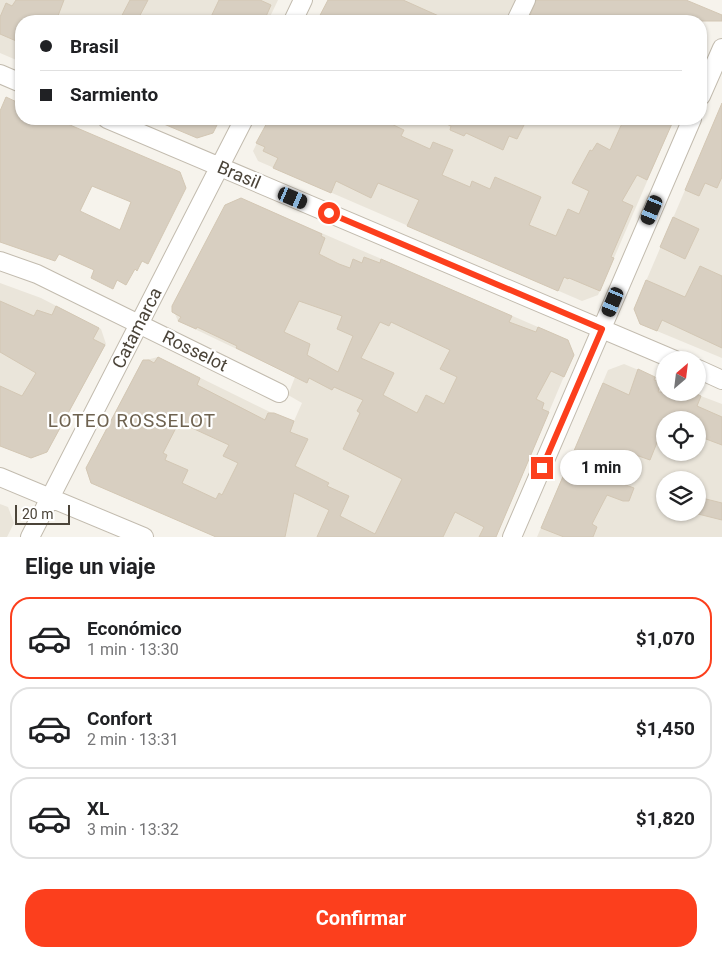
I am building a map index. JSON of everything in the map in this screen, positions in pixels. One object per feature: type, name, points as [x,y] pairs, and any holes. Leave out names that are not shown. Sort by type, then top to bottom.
[{"type":"street","points":[[295,15],[303,0]]},
{"type":"street","points":[[519,15],[526,0]]},
{"type":"street","points":[[707,82],[722,48]]},
{"type":"street","points":[[0,74],[15,80]]},
{"type":"street","name":"Brasil","points":[[121,125],[656,352]]},
{"type":"street","name":"Catamarca","points":[[30,537],[241,125]]},
{"type":"street","points":[[512,537],[689,125]]},
{"type":"street","name":"Rosselot","points":[[0,261],[38,274],[279,392]]},
{"type":"street","points":[[706,373],[722,380]]},
{"type":"street","points":[[0,477],[144,537]]},
{"type":"shaded area","points":[[0,0],[278,0],[271,15],[15,15],[15,59],[0,53]]},
{"type":"shaded area","points":[[328,0],[517,0],[510,15],[320,15]]},
{"type":"shaded area","points":[[722,104],[722,358],[640,324],[634,309]]},
{"type":"shaded area","points":[[266,125],[671,125],[598,295],[582,301],[258,161],[253,151]]},
{"type":"shaded area","points":[[241,198],[568,340],[573,355],[496,537],[216,537],[91,483],[86,468],[142,361],[158,357],[270,412],[294,421],[302,403],[288,395],[295,377],[178,321],[172,307],[225,205]]},
{"type":"shaded area","points":[[0,283],[41,298],[101,329],[106,344],[47,452],[31,458],[0,446]]},
{"type":"shaded area","points":[[624,364],[656,377],[656,401],[706,401],[706,398],[722,404],[722,537],[537,537],[608,370]]},
{"type":"shaded area","points":[[0,504],[8,507],[14,523],[7,537],[0,537]]},
{"type":"building","points":[[16,0],[64,0],[58,15],[15,15],[15,40],[0,34],[0,17],[6,3],[12,6]]},
{"type":"building","points":[[130,0],[148,0],[140,15],[122,15]]},
{"type":"building","points":[[219,0],[260,0],[271,5],[267,15],[212,15]]},
{"type":"building","points":[[328,0],[403,0],[437,15],[320,15]]},
{"type":"building","points":[[536,0],[686,0],[722,15],[722,21],[707,21],[707,15],[530,15]]},
{"type":"building","points":[[6,97],[15,101],[15,125],[70,125],[180,172],[186,188],[148,264],[142,261],[126,285],[117,280],[113,289],[91,278],[94,270],[59,254],[55,261],[0,242],[0,111]],"holes":[[[92,186],[131,202],[120,230],[80,211]]]},
{"type":"building","points":[[722,103],[722,177],[717,188],[705,183],[699,196],[685,190]]},
{"type":"building","points":[[166,125],[217,125],[213,133],[197,138]]},
{"type":"building","points":[[266,125],[394,125],[404,130],[401,136],[430,149],[433,142],[453,150],[442,175],[470,187],[472,181],[490,189],[495,177],[541,197],[529,225],[556,236],[568,209],[579,214],[589,191],[572,183],[590,150],[592,151],[597,143],[610,150],[621,125],[671,125],[647,180],[637,175],[622,201],[633,206],[611,257],[614,258],[600,291],[564,277],[558,291],[407,226],[419,200],[378,183],[371,198],[336,181],[331,193],[273,168],[278,158],[263,151],[265,147],[256,143]]},
{"type":"building","points":[[449,125],[524,125],[517,139],[509,136],[503,150],[466,133],[464,136],[450,130],[451,126]]},
{"type":"building","points":[[241,198],[322,234],[321,236],[325,238],[319,254],[339,264],[350,268],[353,259],[362,263],[364,257],[380,263],[381,259],[512,316],[509,322],[536,332],[538,327],[568,340],[574,355],[564,377],[551,371],[536,399],[544,403],[542,409],[549,412],[496,537],[479,537],[484,527],[455,512],[443,537],[317,537],[329,510],[294,493],[285,537],[216,537],[91,483],[86,468],[143,360],[149,360],[154,363],[158,357],[200,378],[197,385],[265,420],[268,413],[274,413],[294,421],[290,432],[308,439],[295,466],[329,483],[327,486],[349,496],[340,516],[375,534],[402,479],[343,449],[360,413],[357,411],[363,400],[334,387],[332,390],[309,378],[307,383],[236,348],[237,346],[197,327],[196,329],[178,321],[181,317],[172,312],[172,306],[225,205]],"holes":[[[299,301],[342,316],[337,329],[353,336],[338,372],[307,355],[310,344],[284,332]],[[380,322],[389,326],[391,322],[450,350],[440,369],[457,377],[444,404],[426,395],[417,413],[383,395],[394,373],[361,358]],[[179,422],[229,445],[223,456],[238,463],[222,495],[219,493],[216,499],[182,483],[188,470],[165,460],[167,455],[163,453]]]},
{"type":"building","points":[[673,217],[699,229],[685,259],[660,247]]},
{"type":"building","points":[[700,266],[722,276],[722,348],[662,320],[657,331],[640,324],[634,309],[646,280],[685,297]]},
{"type":"building","points":[[0,301],[34,316],[37,310],[52,315],[56,306],[99,328],[93,339],[105,345],[47,452],[31,458],[0,446],[0,386],[22,396],[36,373],[0,352]]},
{"type":"building","points":[[638,369],[655,377],[656,401],[699,401],[697,406],[722,417],[722,445],[706,439],[706,411],[656,411],[656,445],[650,460],[633,454],[623,484],[634,488],[629,501],[623,501],[607,495],[592,524],[597,527],[593,537],[564,537],[541,528],[603,383],[629,395]]},
{"type":"building","points":[[706,499],[722,503],[722,520],[706,516]]},
{"type":"district","name":"LOTEO ROSSELOT","points":[[132,420]]},
{"type":"route","points":[[329,213],[602,329],[542,468]]}]
